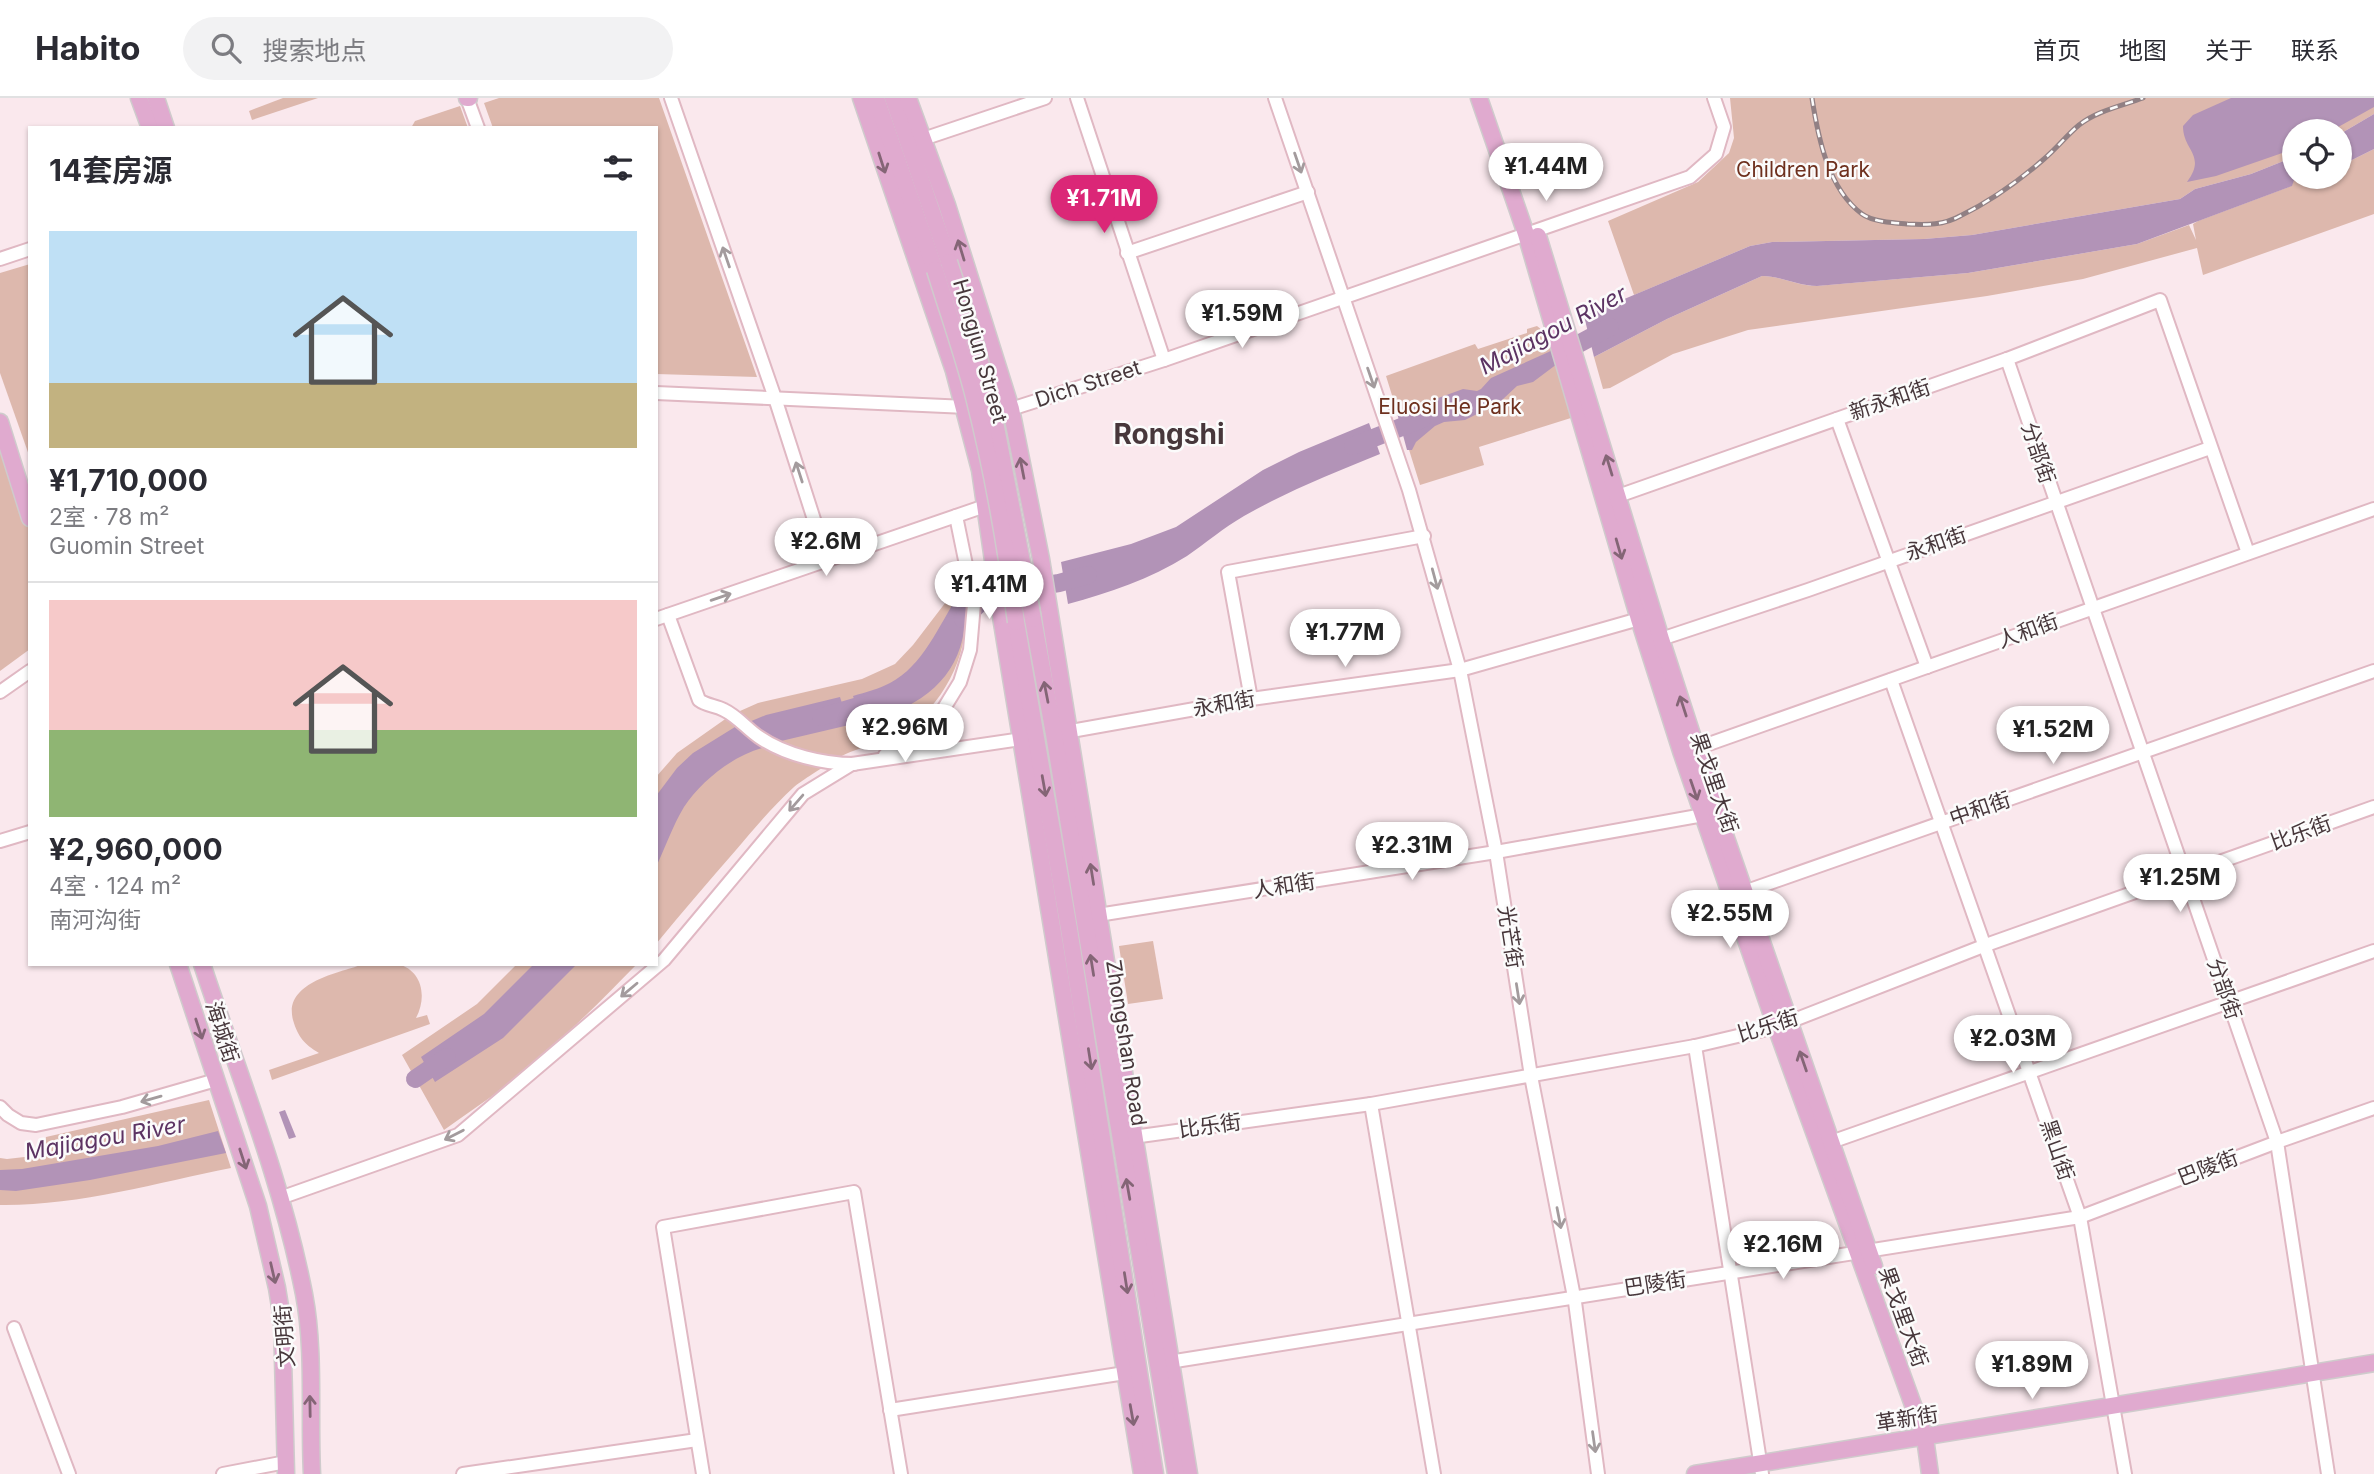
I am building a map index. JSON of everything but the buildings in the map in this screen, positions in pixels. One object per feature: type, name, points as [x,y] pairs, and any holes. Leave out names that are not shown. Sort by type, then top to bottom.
[{"type":"main road","points":[[129,98],[139,126]]},
{"type":"main road","points":[[139,98],[149,126]]},
{"type":"main road","points":[[156,98],[165,126]]},
{"type":"main road","name":"Hongjun Street","points":[[861,98],[954,371],[980,470],[985,506],[1033,619]]},
{"type":"main road","name":"Hongjun Street","points":[[893,98],[939,235],[942,266]]},
{"type":"main road","name":"Hongjun Street","points":[[908,98],[947,205],[1011,409],[1051,619],[1062,732]]},
{"type":"main road","name":"果戈里大街","points":[[1479,98],[1531,232]]},
{"type":"main road","name":"果戈里大街","points":[[1491,98],[1585,410],[1639,619],[1689,751],[1940,1474]]},
{"type":"main road","name":"Hongjun Street","points":[[876,99],[982,368],[1009,565],[1009,622]]},
{"type":"main road","points":[[939,235],[947,205]]},
{"type":"main road","name":"果戈里大街","points":[[1585,410],[1618,496],[1661,639],[1689,751]]},
{"type":"main road","points":[[0,422],[28,513]]},
{"type":"main road","points":[[1009,565],[1028,501]]},
{"type":"main road","name":"Zhongshan Road","points":[[1033,619],[1062,732],[1176,1474]]},
{"type":"main road","name":"Zhongshan Road","points":[[1009,622],[1029,738],[1073,956],[1155,1474]]},
{"type":"main road","points":[[1062,732],[1098,915],[1188,1474]]},
{"type":"main road","points":[[1029,738],[1142,1474]]},
{"type":"main road","name":"果戈里大街","points":[[1710,814],[1744,892],[1782,1024],[1831,1142],[1863,1251]]},
{"type":"main road","name":"海城街","points":[[179,966],[258,1206]]},
{"type":"main road","name":"海城街","points":[[203,966],[280,1198]]},
{"type":"main road","name":"文明街","points":[[280,1198],[304,1295],[309,1329],[312,1474]]},
{"type":"main road","name":"文明街","points":[[258,1206],[282,1319],[286,1468]]},
{"type":"main road","name":"革新街","points":[[1695,1474],[1761,1469],[2114,1405],[2374,1363]]},
{"type":"main road","name":"果戈里大街","points":[[1929,1437],[1930,1474]]},
{"type":"street","points":[[468,98],[477,126]]},
{"type":"street","points":[[671,98],[775,398],[827,560]]},
{"type":"street","points":[[923,139],[1045,98]]},
{"type":"street","points":[[1077,98],[1164,360]]},
{"type":"street","name":"光芒街","points":[[1275,98],[1409,490],[1460,670],[1496,852],[1531,1076],[1574,1297],[1598,1474]]},
{"type":"street","name":"Dich Street","points":[[658,393],[1011,409],[1164,360],[1690,177],[1716,154],[1724,127],[1714,98]]},
{"type":"street","points":[[1127,253],[1308,191]]},
{"type":"street","points":[[0,259],[28,250]]},
{"type":"street","name":"新永和街","points":[[1618,496],[2007,359],[2160,300],[2210,448]]},
{"type":"street","name":"分部街","points":[[2007,359],[2277,1142],[2328,1474]]},
{"type":"street","points":[[1837,419],[1927,667]]},
{"type":"street","points":[[2210,448],[2248,553]]},
{"type":"street","name":"永和街","points":[[1661,639],[2210,448]]},
{"type":"street","points":[[985,506],[662,617],[699,700],[705,705],[724,710],[761,739],[791,753],[852,764],[1029,738]]},
{"type":"street","name":"人和街","points":[[1689,751],[2374,509]]},
{"type":"street","points":[[658,965],[803,794],[852,764],[894,752],[922,733],[941,713],[960,682],[970,650],[974,604],[956,516]]},
{"type":"street","points":[[1251,699],[1228,572],[1423,536]]},
{"type":"street","name":"永和街","points":[[1062,732],[1251,699],[1460,670],[1639,619]]},
{"type":"street","name":"中和街","points":[[1744,892],[2374,671]]},
{"type":"street","points":[[0,692],[28,672]]},
{"type":"street","name":"黑山街","points":[[1891,680],[2080,1217],[2124,1474]]},
{"type":"street","name":"比乐街","points":[[1133,1137],[1371,1104],[1695,1046],[1782,1024],[1985,946],[2374,807]]},
{"type":"street","name":"人和街","points":[[1098,915],[1496,852],[1710,814]]},
{"type":"street","points":[[0,841],[28,833]]},
{"type":"street","points":[[1831,1142],[2374,951]]},
{"type":"street","points":[[280,1198],[458,1135],[657,966]]},
{"type":"street","points":[[1695,1046],[1761,1469]]},
{"type":"street","points":[[0,1107],[21,1123],[36,1125],[122,1107],[216,1080]]},
{"type":"street","points":[[1371,1104],[1434,1474]]},
{"type":"street","name":"巴陵街","points":[[1169,1362],[2080,1217],[2374,1108]]},
{"type":"street","points":[[703,1474],[663,1227],[854,1192],[901,1474]]},
{"type":"street","points":[[14,1328],[69,1474]]},
{"type":"street","points":[[890,1410],[1125,1373]]},
{"type":"street","points":[[463,1474],[698,1440]]},
{"type":"street","points":[[223,1474],[286,1468]]},
{"type":"green space","points":[[283,98],[318,98],[252,120],[249,111]]},
{"type":"green space","points":[[499,98],[659,98],[757,377],[658,374],[658,126],[492,126],[484,103]]},
{"type":"green space","name":"Children Park","points":[[1730,98],[2374,98],[2374,114],[2352,127],[2352,119],[2282,119],[2282,162],[2251,174],[2195,189],[2180,199],[1972,235],[1924,239],[1772,242],[1750,246],[1634,295],[1608,221],[1698,182],[1729,153],[1734,138]]},
{"type":"green space","points":[[460,106],[467,126],[412,126],[415,121]]},
{"type":"green space","points":[[2374,149],[2374,214],[2203,275],[2197,248],[2083,279],[1987,296],[1748,330],[1673,354],[1610,388],[1603,389],[1594,357],[1667,319],[1762,276],[1816,286],[1968,273],[2137,244],[2189,225],[2196,240],[2193,224],[2198,221],[2283,189],[2352,189],[2352,160]]},
{"type":"green space","points":[[28,265],[28,452],[0,373],[0,273]]},
{"type":"green space","name":"Eluosi He Park","points":[[1537,326],[1548,335],[1574,417],[1479,447],[1484,465],[1420,485],[1386,376],[1475,344],[1478,349],[1527,333],[1527,329]]},
{"type":"green space","points":[[0,442],[28,526],[28,650],[0,671]]},
{"type":"green space","points":[[959,579],[965,602],[966,625],[962,647],[955,669],[930,709],[894,738],[848,753],[794,787],[658,942],[658,775],[677,753],[731,715],[758,703],[862,679],[895,664],[952,594]]},
{"type":"green space","points":[[1153,941],[1163,999],[1128,1004],[1119,946]]},
{"type":"green space","points":[[358,966],[406,967],[417,978],[422,992],[416,1018],[427,1015],[430,1024],[272,1080],[269,1070],[319,1053],[299,1036],[292,1007],[296,996],[304,988]]},
{"type":"green space","points":[[515,966],[635,966],[537,1060],[502,1089],[444,1130],[402,1055],[477,1004]]},
{"type":"green space","points":[[209,1100],[231,1168],[87,1198],[0,1205],[0,1158],[42,1155],[46,1137]]},
{"type":"shaded area","points":[[2231,98],[2374,98],[2374,107],[2352,119],[2282,119],[2282,153],[2216,176],[2187,182],[2193,173],[2195,159],[2186,141],[2183,126],[2193,115]]},
{"type":"shaded area","points":[[2374,114],[2374,149],[2352,160],[2352,127]]},
{"type":"shaded area","points":[[2282,162],[2284,189],[2137,244],[1968,273],[1817,286],[1762,276],[1667,319],[1594,357],[1584,316],[1750,246],[1772,242],[1924,239],[1972,235],[2180,199],[2195,189],[2251,174]]},
{"type":"shaded area","points":[[1553,350],[1557,364],[1533,382],[1517,386],[1502,400],[1465,420],[1444,422],[1435,426],[1416,442],[1412,450],[1407,450],[1397,413],[1463,389],[1477,391],[1491,378]]},
{"type":"shaded area","points":[[1369,423],[1380,454],[1311,483],[1244,516],[1159,572],[1068,604],[1061,562],[1131,544],[1176,527],[1263,470]]},
{"type":"shaded area","points":[[964,591],[965,625],[962,640],[950,669],[940,682],[907,706],[862,723],[853,696],[877,689],[902,676],[921,656],[958,596]]},
{"type":"shaded area","points":[[840,697],[849,725],[781,741],[749,722],[766,715]]},
{"type":"shaded area","points":[[735,727],[762,748],[729,763],[699,788],[680,814],[658,863],[658,793],[677,768],[693,753]]},
{"type":"shaded area","points":[[532,966],[575,966],[503,1038],[435,1082],[421,1057],[484,1014]]},
{"type":"shaded area","points":[[285,1110],[296,1137],[289,1139],[279,1112]]},
{"type":"shaded area","points":[[218,1131],[226,1153],[90,1180],[16,1191],[0,1190],[0,1170],[22,1169],[158,1146]]},
{"type":"waterway","name":"Majiagou River","points":[[1558,355],[1610,327]]},
{"type":"waterway","name":"Majiagou River","points":[[1353,446],[1422,419]]},
{"type":"waterway","name":"Majiagou River","points":[[963,619],[990,594],[1059,583],[1088,575]]},
{"type":"waterway","name":"Majiagou River","points":[[821,717],[878,700]]},
{"type":"waterway","name":"Majiagou River","points":[[415,1079],[447,1057]]},
{"type":"railway","points":[[1812,98],[1826,161],[1850,203],[1872,219],[1922,224],[1948,221],[1982,204],[2035,167],[2086,120],[2143,98]]},
{"type":"district","name":"Rongshi","points":[[1169,434]]}]
